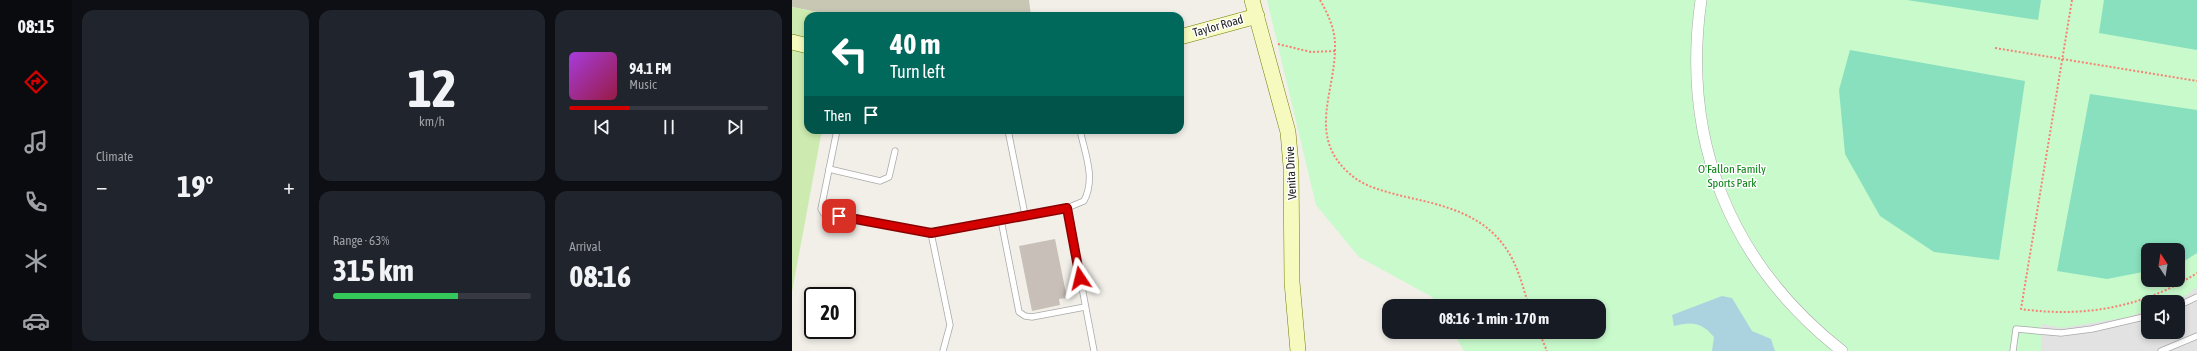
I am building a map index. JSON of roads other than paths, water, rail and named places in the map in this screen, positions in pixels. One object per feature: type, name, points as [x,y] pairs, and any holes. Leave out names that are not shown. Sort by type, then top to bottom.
[{"type":"street","name":"Venita Drive","points":[[1252,0],[1288,132],[1291,166],[1293,288],[1298,351]]},
{"type":"street","points":[[1701,0],[1696,31],[1697,93],[1706,143],[1722,195],[1746,245],[1766,276],[1803,318],[1842,351]]},
{"type":"street","name":"Taylor Road","points":[[1184,36],[1257,16]]},
{"type":"street","points":[[792,42],[804,45]]},
{"type":"lane","points":[[836,134],[821,209],[824,214],[931,233],[1067,208],[1084,201],[1089,190],[1090,178],[1081,134]]},
{"type":"lane","points":[[1009,134],[1025,215]]},
{"type":"lane","points":[[829,169],[880,181],[889,177],[895,151]]},
{"type":"lane","points":[[1067,208],[1094,351]]},
{"type":"lane","points":[[1001,220],[1019,312],[1024,316],[1032,317],[1085,307]]},
{"type":"lane","points":[[931,233],[950,325],[943,351]]},
{"type":"lane","points":[[2185,303],[2197,297]]},
{"type":"lane","points":[[2013,351],[2016,329],[2061,333],[2100,327],[2141,318]]},
{"type":"lane","points":[[2160,351],[2197,336]]},
{"type":"water","points":[[1722,296],[1732,298],[1752,331],[1771,339],[1775,351],[1712,351],[1714,337],[1710,332],[1701,326],[1697,324],[1687,324],[1674,326],[1672,315]]},
{"type":"park label","name":"O'Fallon Family Sports Park","points":[[1732,176]]}]
